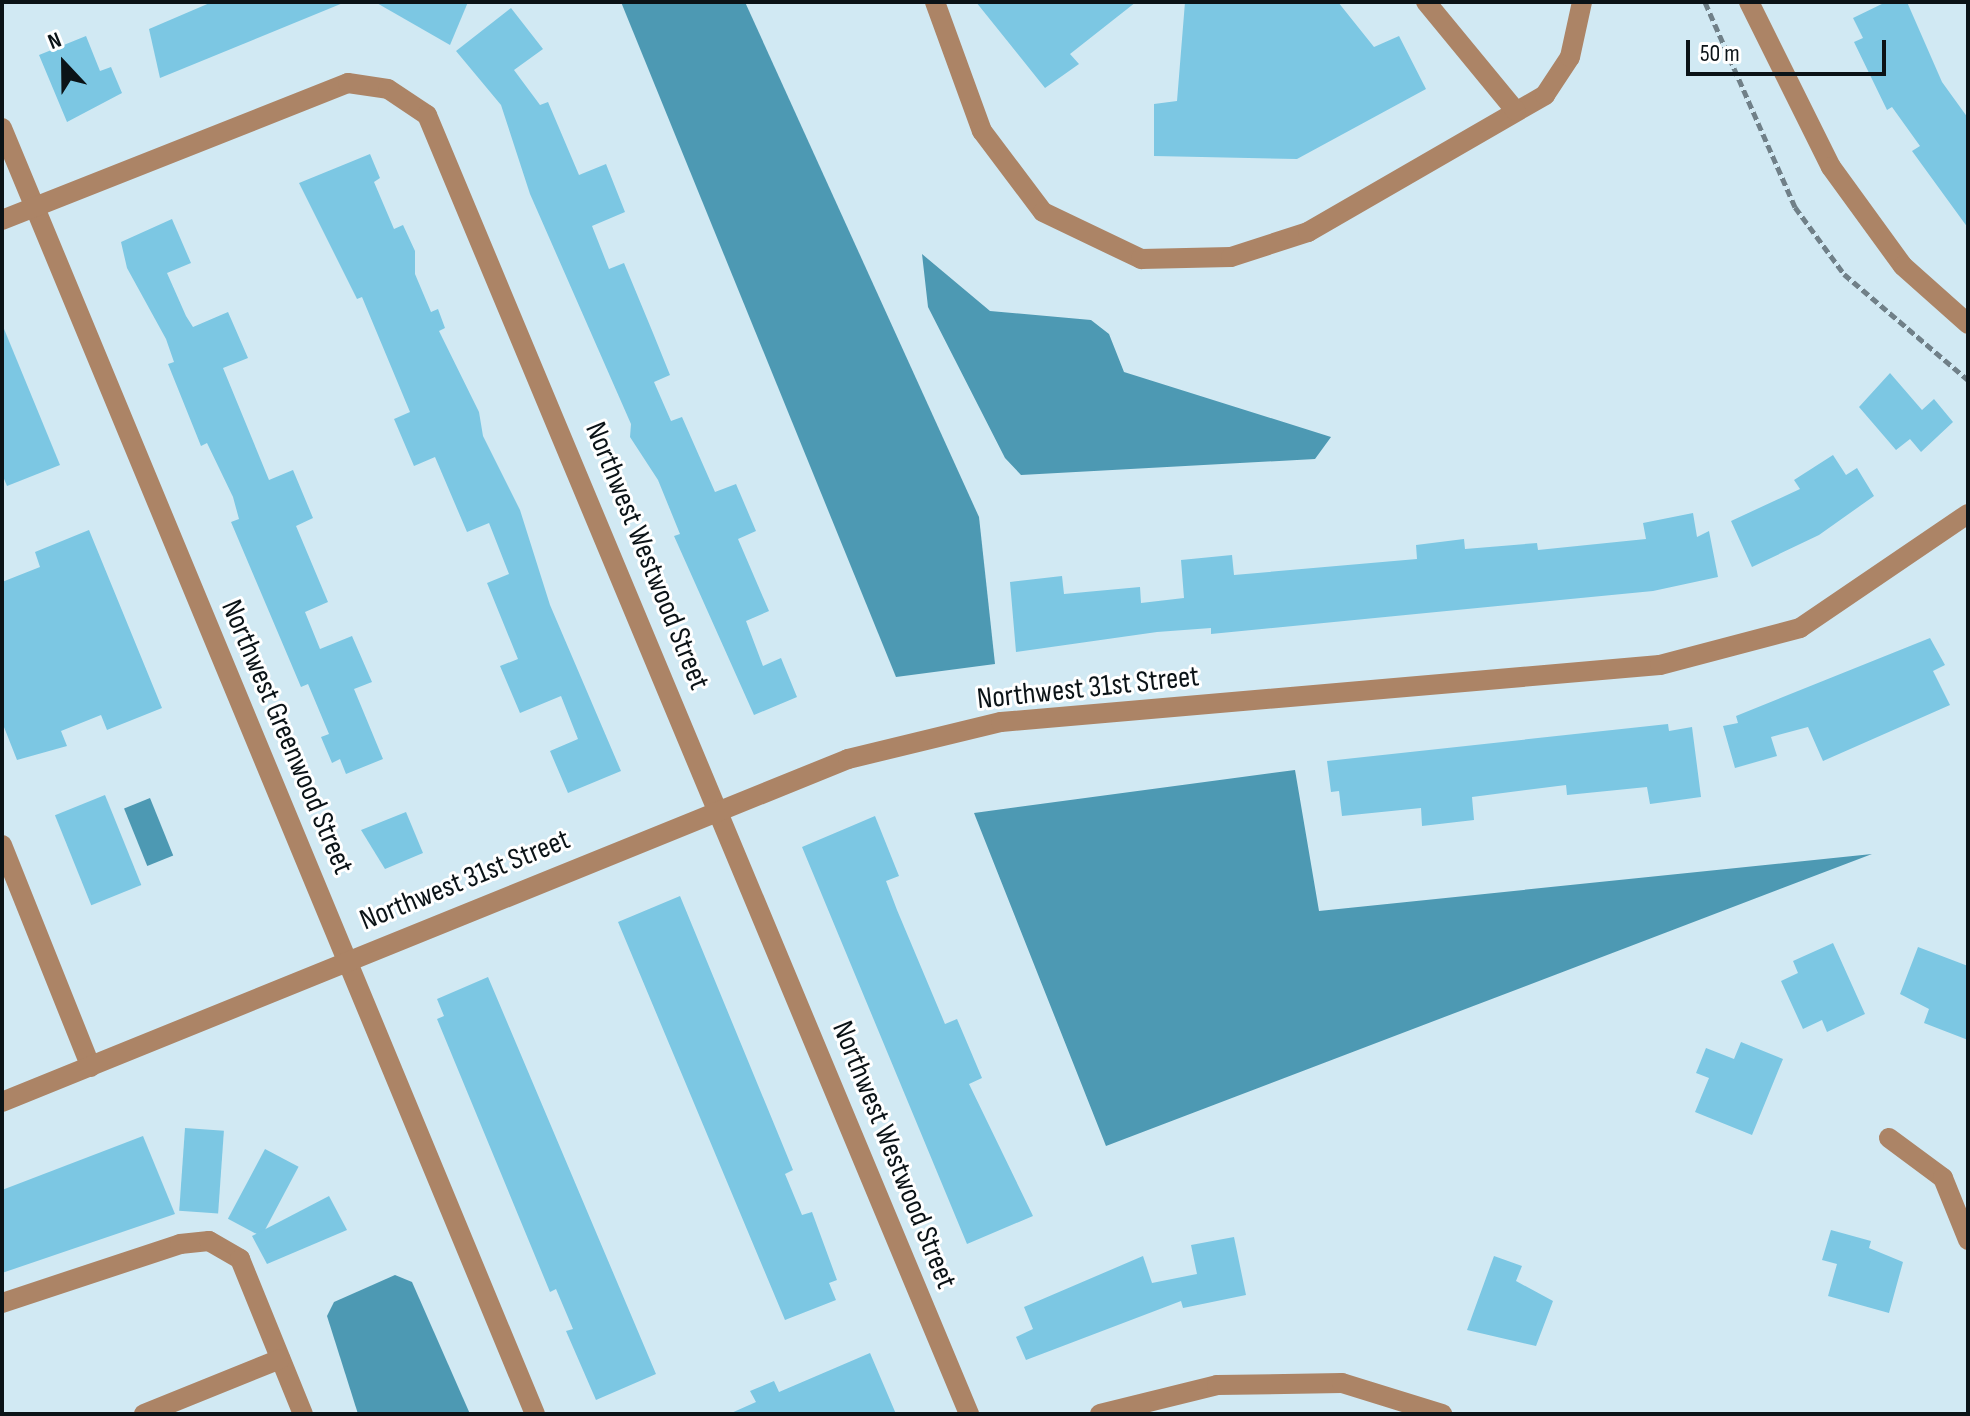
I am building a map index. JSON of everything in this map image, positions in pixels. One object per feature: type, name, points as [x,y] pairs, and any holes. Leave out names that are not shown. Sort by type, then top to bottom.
[{"type":"street","points":[[935,2],[982,131],[1043,212],[1141,259],[1231,257],[1308,232],[1545,95],[1570,57],[1582,2]]},
{"type":"street","points":[[1426,2],[1516,111]]},
{"type":"street","points":[[1749,2],[1831,167],[1903,266],[1968,324]]},
{"type":"street","name":"Northwest Westwood Street","points":[[2,220],[348,83],[388,89],[427,115],[969,1414]]},
{"type":"street","name":"Northwest Greenwood Street","points":[[2,128],[535,1414]]},
{"type":"street","name":"Northwest 31st Street","points":[[2,1102],[718,809],[848,759],[1001,722],[1660,665],[1800,628],[1968,514]]},
{"type":"street","points":[[2,845],[91,1067]]},
{"type":"street","points":[[1889,1138],[1943,1178],[1968,1240]]},
{"type":"street","points":[[2,1303],[180,1244],[209,1241],[240,1259],[303,1414]]},
{"type":"street","points":[[144,1414],[280,1359]]},
{"type":"street","points":[[1100,1414],[1217,1385],[1342,1383],[1442,1414]]},
{"type":"path","points":[[1705,2],[1795,207],[1844,274],[1968,380]]},
{"type":"water","points":[[621,2],[745,2],[979,517],[995,664],[896,677]]},
{"type":"water","points":[[922,254],[990,311],[1091,320],[1109,334],[1124,372],[1331,437],[1315,459],[1021,475],[1005,458],[928,307]]},
{"type":"water","points":[[1295,770],[1319,911],[1872,854],[1106,1146],[974,813]]},
{"type":"water","points":[[150,798],[173,855],[147,866],[124,808]]},
{"type":"water","points":[[395,1275],[412,1282],[470,1414],[358,1414],[327,1316],[334,1302]]},
{"type":"building","points":[[212,2],[343,3],[160,78],[149,29]]},
{"type":"building","points":[[375,2],[468,2],[450,45]]},
{"type":"building","points":[[976,2],[1136,2],[1070,54],[1079,64],[1045,88]]},
{"type":"building","points":[[1185,2],[1338,2],[1374,47],[1399,36],[1426,89],[1297,159],[1154,156],[1154,104],[1177,101]]},
{"type":"building","points":[[1886,2],[1907,2],[1942,82],[1968,118],[1968,228],[1912,151],[1920,146],[1892,107],[1887,110],[1854,42],[1863,38],[1853,18]]},
{"type":"building","points":[[511,8],[543,49],[514,70],[540,105],[548,102],[579,175],[606,164],[625,212],[592,226],[609,269],[624,263],[653,333],[670,375],[654,382],[671,421],[682,417],[715,492],[736,484],[756,531],[738,539],[769,611],[746,621],[763,666],[781,658],[797,697],[754,715],[674,536],[680,534],[658,480],[630,437],[631,424],[530,194],[501,105],[456,51]]},
{"type":"building","points":[[86,36],[100,71],[111,67],[122,93],[67,122],[39,55]]},
{"type":"building","points":[[370,154],[380,178],[374,182],[394,229],[403,225],[415,251],[415,274],[431,312],[438,309],[445,328],[439,331],[479,412],[483,436],[520,510],[550,605],[621,771],[568,793],[550,751],[578,739],[561,696],[520,713],[500,666],[518,659],[487,583],[509,574],[489,523],[467,532],[435,457],[414,466],[394,419],[410,412],[362,297],[357,299],[299,183]]},
{"type":"building","points":[[172,219],[191,263],[167,273],[186,316],[193,327],[228,312],[248,358],[223,368],[269,480],[293,470],[313,518],[296,526],[328,602],[305,612],[320,649],[352,636],[372,682],[354,689],[383,759],[346,774],[340,759],[332,763],[321,737],[329,734],[308,684],[301,687],[231,522],[239,519],[233,497],[207,443],[201,446],[168,364],[174,362],[166,339],[127,268],[121,242]]},
{"type":"building","points":[[2,324],[60,465],[7,486],[2,474]]},
{"type":"building","points":[[1890,373],[1922,410],[1934,399],[1953,422],[1921,452],[1910,439],[1896,450],[1859,407]]},
{"type":"building","points":[[1833,455],[1846,475],[1857,468],[1874,496],[1819,535],[1752,567],[1731,521],[1800,489],[1794,480]]},
{"type":"building","points":[[1693,513],[1697,537],[1709,531],[1718,577],[1653,591],[1211,634],[1211,628],[1157,632],[1016,652],[1010,582],[1062,576],[1064,594],[1140,587],[1141,603],[1184,598],[1181,560],[1232,555],[1234,575],[1417,559],[1416,545],[1464,539],[1465,549],[1537,543],[1538,550],[1646,539],[1643,523]]},
{"type":"building","points":[[89,530],[162,708],[107,730],[101,715],[61,731],[67,746],[17,760],[2,722],[2,582],[40,567],[35,552]]},
{"type":"building","points":[[1930,638],[1945,665],[1933,671],[1950,705],[1823,761],[1808,727],[1771,737],[1777,756],[1735,768],[1723,726],[1738,723],[1736,716]]},
{"type":"building","points":[[1668,724],[1669,731],[1692,727],[1701,797],[1650,804],[1647,787],[1567,795],[1566,785],[1472,797],[1474,820],[1422,826],[1421,808],[1342,816],[1339,791],[1331,792],[1327,761]]},
{"type":"building","points":[[105,795],[141,885],[91,905],[55,815]]},
{"type":"building","points":[[406,812],[423,853],[385,869],[361,830]]},
{"type":"building","points":[[875,816],[899,876],[886,881],[897,910],[945,1024],[957,1019],[982,1078],[969,1084],[1033,1216],[967,1244],[802,847]]},
{"type":"building","points":[[680,896],[793,1170],[785,1174],[802,1215],[812,1212],[837,1280],[829,1283],[836,1300],[785,1320],[618,922]]},
{"type":"building","points":[[1833,943],[1865,1014],[1827,1032],[1822,1020],[1803,1029],[1781,981],[1798,973],[1793,961]]},
{"type":"building","points":[[1918,947],[1968,966],[1968,1040],[1924,1023],[1929,1009],[1900,994]]},
{"type":"building","points":[[488,977],[656,1374],[596,1400],[566,1331],[573,1329],[556,1289],[550,1292],[437,1019],[444,1016],[437,999]]},
{"type":"building","points":[[1741,1042],[1783,1059],[1752,1135],[1695,1112],[1709,1078],[1696,1073],[1706,1048],[1734,1059]]},
{"type":"building","points":[[185,1128],[224,1131],[218,1214],[179,1211]]},
{"type":"building","points":[[143,1136],[175,1214],[2,1273],[2,1190]]},
{"type":"building","points":[[265,1149],[299,1167],[261,1237],[228,1219]]},
{"type":"building","points":[[329,1196],[347,1230],[267,1264],[252,1236]]},
{"type":"building","points":[[1831,1230],[1871,1241],[1869,1248],[1903,1262],[1889,1313],[1828,1296],[1837,1264],[1822,1260]]},
{"type":"building","points":[[1234,1237],[1246,1295],[1183,1308],[1181,1301],[1026,1360],[1016,1337],[1033,1329],[1024,1307],[1143,1256],[1152,1283],[1197,1274],[1191,1245]]},
{"type":"building","points":[[1494,1256],[1522,1266],[1516,1281],[1553,1301],[1536,1346],[1467,1330]]},
{"type":"building","points":[[870,1353],[896,1414],[729,1414],[756,1402],[750,1391],[774,1381],[779,1392]]}]
